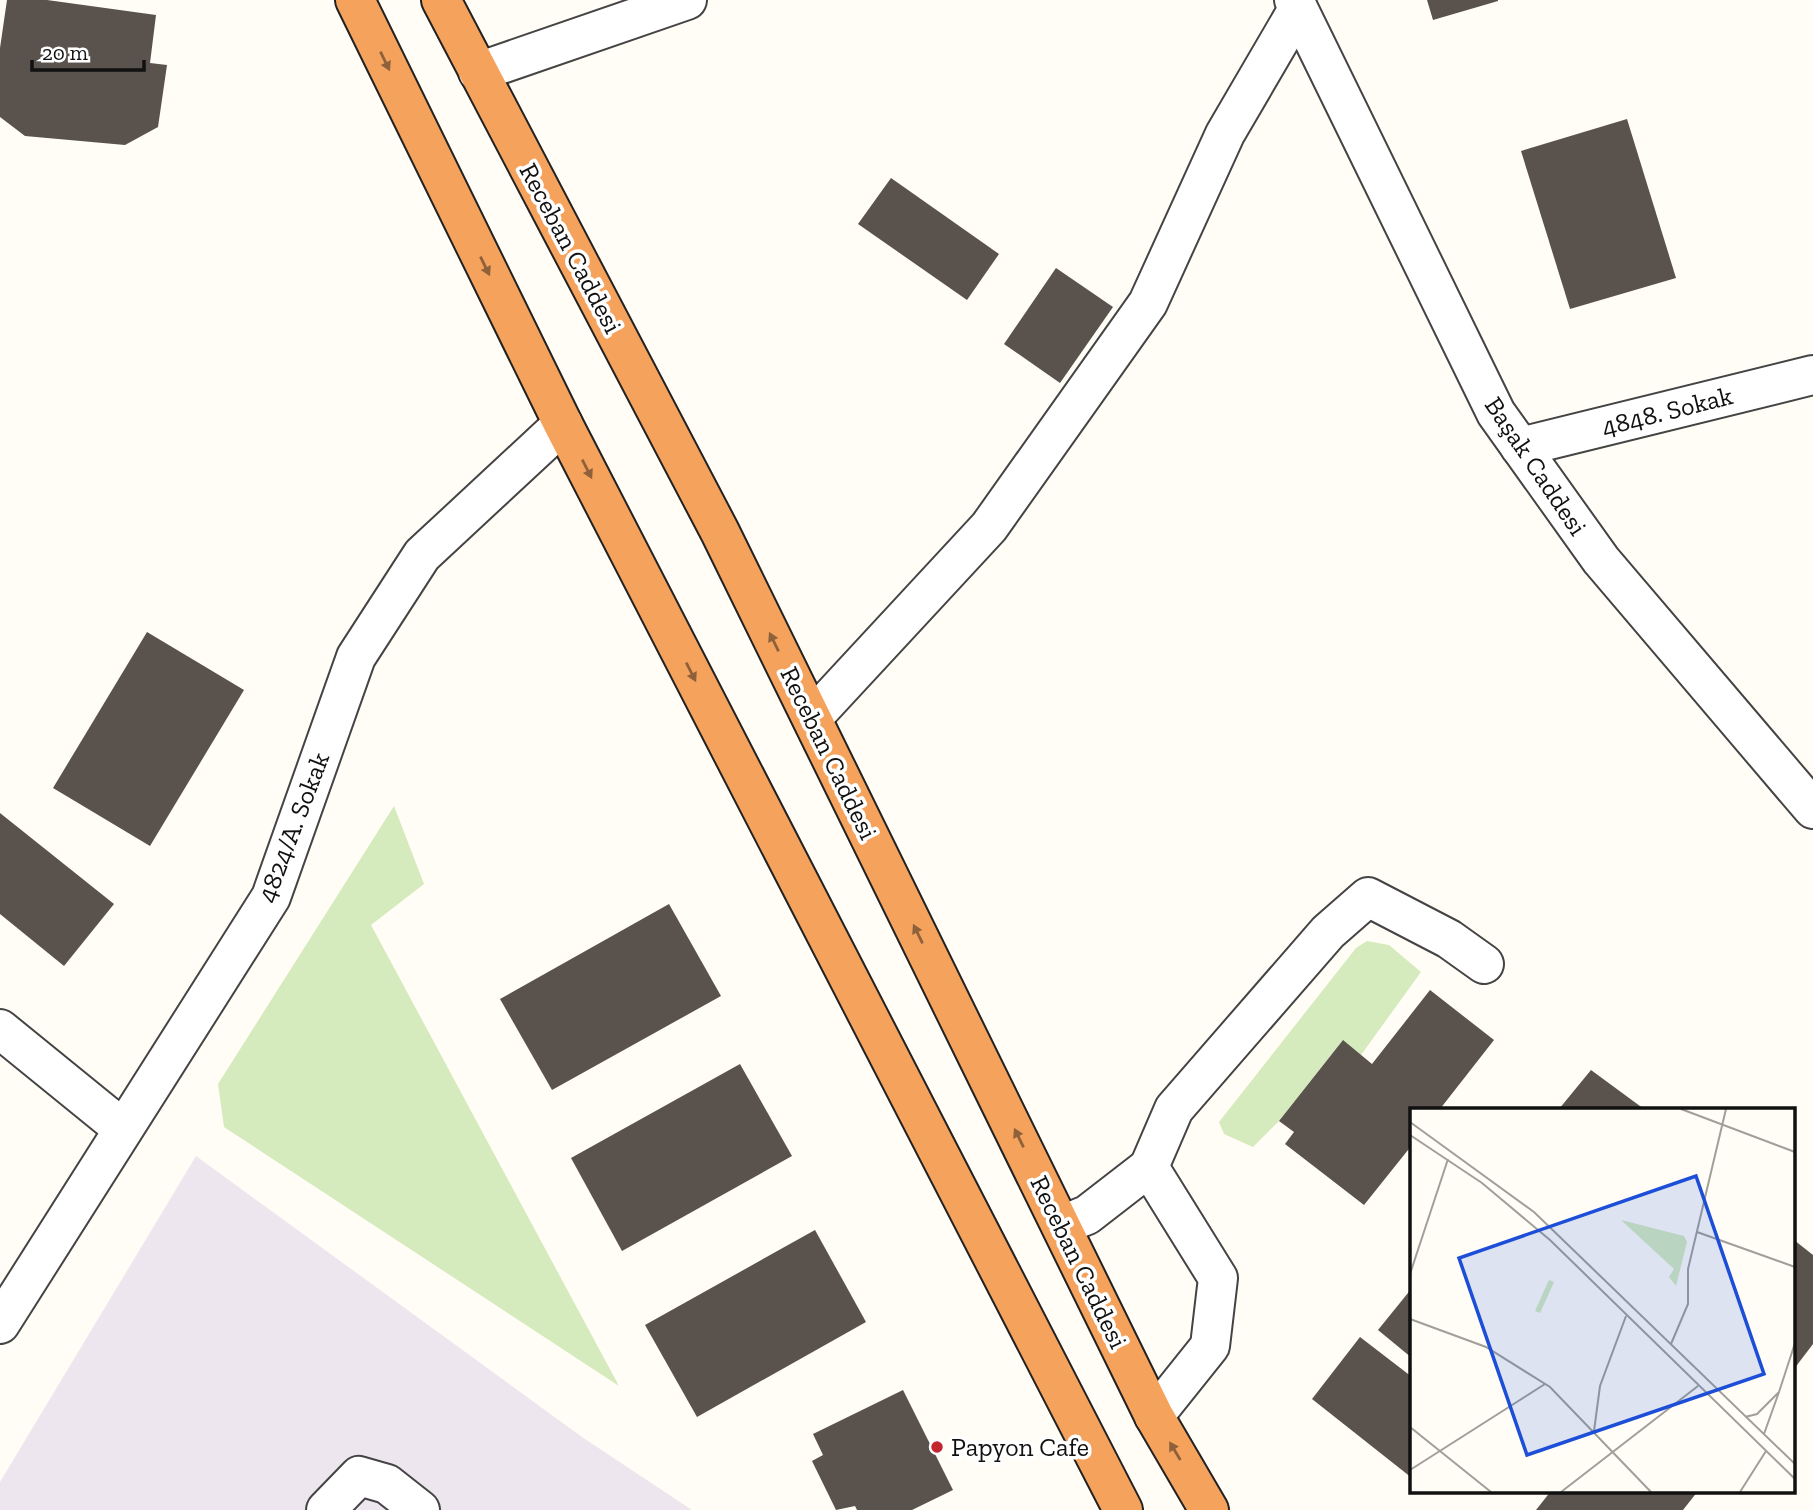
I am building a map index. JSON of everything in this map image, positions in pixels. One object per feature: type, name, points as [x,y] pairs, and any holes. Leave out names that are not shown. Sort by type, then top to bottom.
[{"type":"highway","points":[[355,0],[563,424],[1124,1510]]},
{"type":"highway","name":"Receban Caddesi","points":[[441,0],[720,532],[1154,1416],[1209,1510]]},
{"type":"street","points":[[478,72],[687,0]]},
{"type":"street","points":[[812,718],[989,527],[1148,303],[1225,134],[1296,5]]},
{"type":"street","name":"Başak Caddesi","points":[[1296,5],[1496,413],[1601,560],[1813,809]]},
{"type":"street","name":"4848. Sokak","points":[[1520,447],[1813,375]]},
{"type":"street","name":"4824/A. Sokak","points":[[0,1324],[271,897],[356,657],[422,555],[563,424]]},
{"type":"street","points":[[1062,1225],[1087,1215],[1149,1167],[1174,1109],[1328,932],[1368,897],[1449,939],[1484,964]]},
{"type":"street","points":[[0,1029],[123,1129]]},
{"type":"street","points":[[1149,1167],[1218,1278],[1210,1346],[1154,1416]]},
{"type":"street","points":[[326,1510],[359,1476],[387,1484],[420,1510]]},
{"type":"shaded area","points":[[196,1156],[582,1437],[692,1510],[0,1510],[0,1482]]},
{"type":"green space","points":[[394,806],[424,884],[371,925],[619,1386],[224,1127],[218,1084]]},
{"type":"green space","points":[[1367,941],[1389,945],[1421,972],[1361,1055],[1342,1041],[1279,1121],[1253,1147],[1224,1134],[1219,1122],[1356,948]]},
{"type":"building","points":[[7,0],[47,0],[156,15],[150,63],[167,65],[158,127],[125,145],[25,136],[0,117],[0,48]]},
{"type":"building","points":[[1427,0],[1498,0],[1498,1],[1433,20]]},
{"type":"building","points":[[1627,119],[1676,278],[1570,309],[1521,151]]},
{"type":"building","points":[[891,178],[999,254],[967,300],[858,224]]},
{"type":"building","points":[[1056,268],[1113,307],[1060,383],[1004,344]]},
{"type":"building","points":[[147,632],[244,690],[150,846],[53,788]]},
{"type":"building","points":[[0,813],[114,904],[64,966],[0,914]]},
{"type":"building","points":[[669,904],[721,996],[552,1090],[500,999]]},
{"type":"building","points":[[1430,990],[1494,1040],[1441,1108],[1410,1108],[1410,1148],[1364,1205],[1285,1144],[1294,1132],[1279,1121],[1343,1040],[1372,1064]]},
{"type":"building","points":[[740,1064],[792,1156],[622,1251],[571,1158]]},
{"type":"building","points":[[1591,1070],[1643,1108],[1560,1108]]},
{"type":"building","points":[[815,1230],[866,1322],[697,1417],[645,1325]]},
{"type":"building","points":[[1796,1242],[1813,1255],[1813,1344],[1796,1366]]},
{"type":"building","points":[[1410,1290],[1410,1356],[1378,1330]]},
{"type":"building","points":[[1360,1337],[1410,1375],[1410,1476],[1312,1399]]},
{"type":"building","points":[[903,1390],[953,1490],[912,1510],[857,1510],[855,1506],[836,1510],[812,1461],[823,1455],[813,1434]]},
{"type":"building","points":[[1550,1492],[1697,1492],[1683,1510],[1536,1510]]},
{"type":"place","name":"Papyon Cafe","points":[[937,1447]]}]
